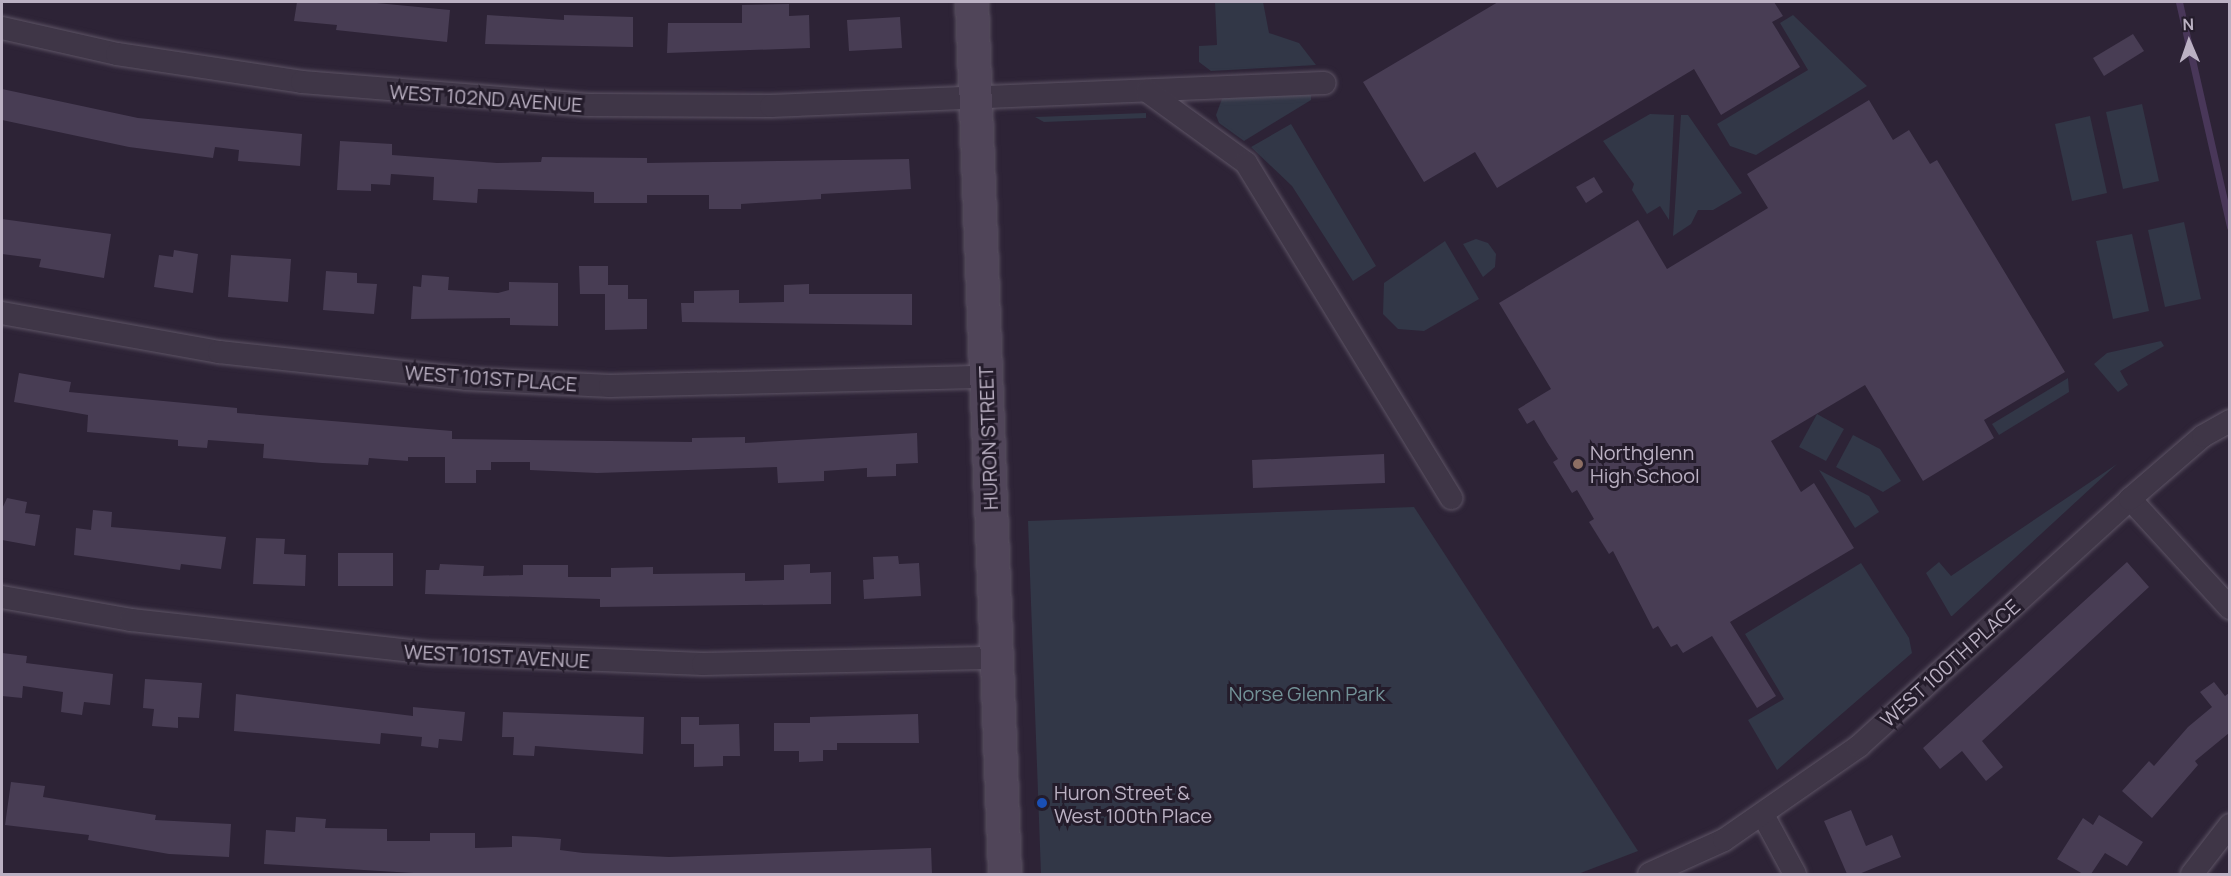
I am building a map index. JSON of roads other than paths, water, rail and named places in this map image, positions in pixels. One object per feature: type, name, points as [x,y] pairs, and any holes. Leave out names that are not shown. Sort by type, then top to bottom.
[{"type":"main road","name":"HURON STREET","points":[[972,2],[1005,874]]},
{"type":"street","name":"WEST 102ND AVENUE","points":[[2,28],[206,69],[392,92],[599,105],[771,106],[1325,83]]},
{"type":"street","points":[[1147,91],[1246,163],[1450,498]]},
{"type":"street","name":"WEST 101ST PLACE","points":[[2,313],[219,352],[466,379],[610,386],[986,377]]},
{"type":"street","name":"WEST 100TH PLACE","points":[[1649,874],[1683,862],[1763,815],[1859,746],[2130,499],[2203,436],[2229,421]]},
{"type":"street","points":[[2130,499],[2229,608]]},
{"type":"street","name":"WEST 101ST AVENUE","points":[[2,597],[131,620],[429,653],[703,664],[997,658]]},
{"type":"street","points":[[1763,815],[1795,874]]},
{"type":"street","points":[[2192,874],[2229,825]]},
{"type":"waterway","points":[[2179,2],[2230,227]]},
{"type":"place","name":"Northglenn High School","points":[[1578,464]]},
{"type":"place","name":"Huron Street & West 100th Place","points":[[1042,803]]},
{"type":"park label","name":"Norse Glenn Park","points":[[1307,693]]}]
